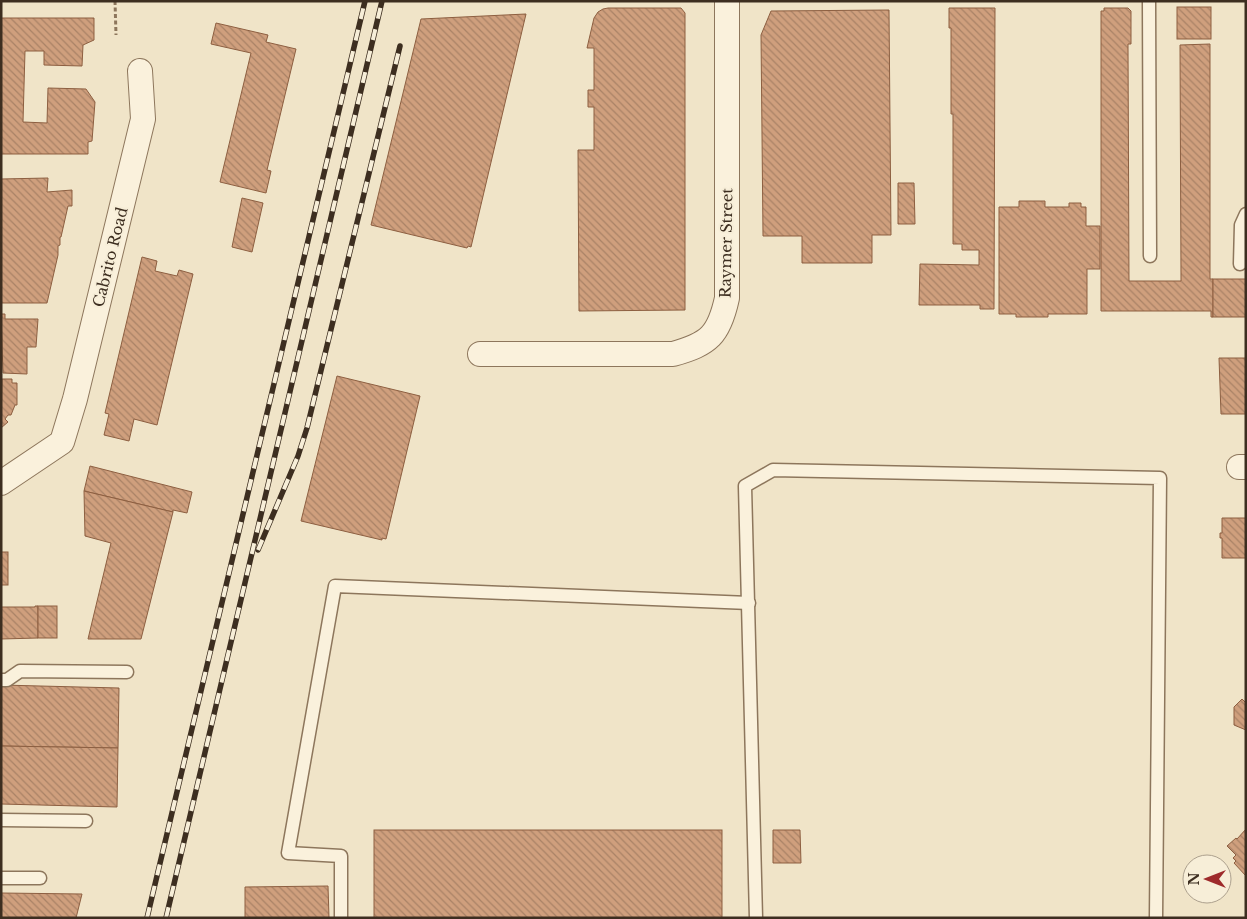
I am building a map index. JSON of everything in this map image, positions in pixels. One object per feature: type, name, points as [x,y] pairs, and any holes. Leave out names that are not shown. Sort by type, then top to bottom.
[{"type":"street","name":"Raymer Street","points":[[480,354],[673,354],[693,348],[712,336],[722,319],[727,298],[727,1]]},
{"type":"street","name":"Cabrito Road","points":[[1,483],[62,442],[75,399],[144,120],[140,71]]},
{"type":"lane","points":[[1150,1],[1150,256]]},
{"type":"lane","points":[[1240,264],[1241,224],[1246,214]]},
{"type":"lane","points":[[756,918],[745,486],[773,470],[1160,478],[1156,918]]},
{"type":"lane","points":[[341,918],[341,856],[288,853],[336,586],[749,603]]},
{"type":"lane","points":[[1,680],[7,680],[20,671],[127,672]]},
{"type":"lane","points":[[1,820],[86,820]]},
{"type":"lane","points":[[1,878],[40,878]]},
{"type":"path","points":[[114,1],[116,35]]},
{"type":"building","points":[[1177,7],[1211,7],[1211,39],[1177,39]]},
{"type":"building","points":[[608,8],[681,8],[685,13],[685,310],[579,311],[578,150],[594,150],[594,107],[588,107],[588,90],[594,90],[594,48],[587,48],[594,18],[598,12]]},
{"type":"building","points":[[949,8],[995,8],[994,309],[980,309],[980,305],[919,305],[920,264],[979,265],[979,250],[962,250],[962,244],[953,244],[953,114],[951,114],[951,28],[949,28]]},
{"type":"building","points":[[1104,8],[1128,8],[1131,11],[1131,44],[1128,44],[1129,281],[1181,281],[1180,45],[1210,44],[1210,279],[1213,279],[1213,317],[1211,317],[1211,311],[1101,311],[1101,11],[1104,11]]},
{"type":"building","points":[[889,10],[891,235],[872,235],[872,263],[802,263],[802,236],[763,236],[761,35],[771,11]]},
{"type":"building","points":[[526,14],[471,247],[468,246],[467,248],[371,225],[421,19]]},
{"type":"building","points":[[1,18],[94,18],[94,40],[83,45],[82,66],[44,65],[44,51],[25,51],[23,122],[47,123],[48,88],[86,89],[95,102],[92,141],[88,142],[88,154],[1,154]]},
{"type":"building","points":[[216,23],[268,35],[266,42],[296,49],[267,170],[271,171],[266,193],[220,182],[251,53],[211,44]]},
{"type":"building","points":[[48,178],[47,192],[72,190],[72,206],[68,206],[60,237],[60,245],[58,246],[58,255],[47,303],[1,303],[1,179]]},
{"type":"building","points":[[898,183],[914,183],[915,224],[898,224]]},
{"type":"building","points":[[242,198],[263,203],[252,252],[232,247]]},
{"type":"building","points":[[1019,201],[1045,201],[1045,207],[1069,207],[1069,203],[1081,203],[1081,207],[1086,207],[1086,226],[1100,226],[1100,269],[1087,269],[1087,314],[1048,314],[1048,317],[1016,317],[1016,314],[999,314],[999,207],[1019,207]]},
{"type":"building","points":[[142,257],[157,261],[155,271],[177,276],[179,270],[193,274],[157,425],[134,419],[129,441],[104,435],[109,414],[105,413]]},
{"type":"building","points":[[1213,279],[1246,279],[1246,317],[1213,317]]},
{"type":"building","points":[[1,314],[5,314],[5,319],[38,319],[36,347],[27,347],[27,374],[3,373]]},
{"type":"building","points":[[1219,358],[1246,358],[1246,414],[1221,414]]},
{"type":"building","points":[[337,376],[420,396],[386,539],[382,538],[382,540],[301,521]]},
{"type":"building","points":[[2,379],[12,379],[12,383],[17,383],[17,405],[15,405],[11,415],[8,415],[5,419],[8,422],[1,428]]},
{"type":"building","points":[[90,466],[192,492],[187,513],[173,510],[173,512],[84,491]]},
{"type":"building","points":[[84,491],[173,512],[141,639],[88,639],[111,543],[85,536]]},
{"type":"building","points":[[1222,518],[1246,518],[1246,558],[1222,558],[1222,538],[1220,538],[1220,533],[1222,533]]},
{"type":"building","points":[[1,552],[8,552],[8,585],[1,585]]},
{"type":"building","points":[[38,606],[38,638],[1,639],[1,607]]},
{"type":"building","points":[[38,606],[57,606],[57,638],[38,638]]},
{"type":"building","points":[[1,685],[119,688],[118,748],[1,746]]},
{"type":"building","points":[[1242,699],[1246,703],[1246,730],[1234,725],[1234,707]]},
{"type":"building","points":[[1,746],[118,748],[117,807],[1,804]]},
{"type":"building","points":[[1246,829],[1246,876],[1234,863],[1236,861],[1233,858],[1236,855],[1227,846]]},
{"type":"building","points":[[374,830],[722,830],[722,918],[374,918]]},
{"type":"building","points":[[773,830],[800,830],[801,863],[773,863]]},
{"type":"building","points":[[328,886],[329,918],[245,918],[245,887]]},
{"type":"building","points":[[1,893],[82,894],[76,918],[1,918]]},
{"type":"railway","points":[[147,918],[365,1]]},
{"type":"railway","points":[[166,918],[382,1]]},
{"type":"railway","points":[[258,550],[298,456],[307,428],[400,46]]}]
